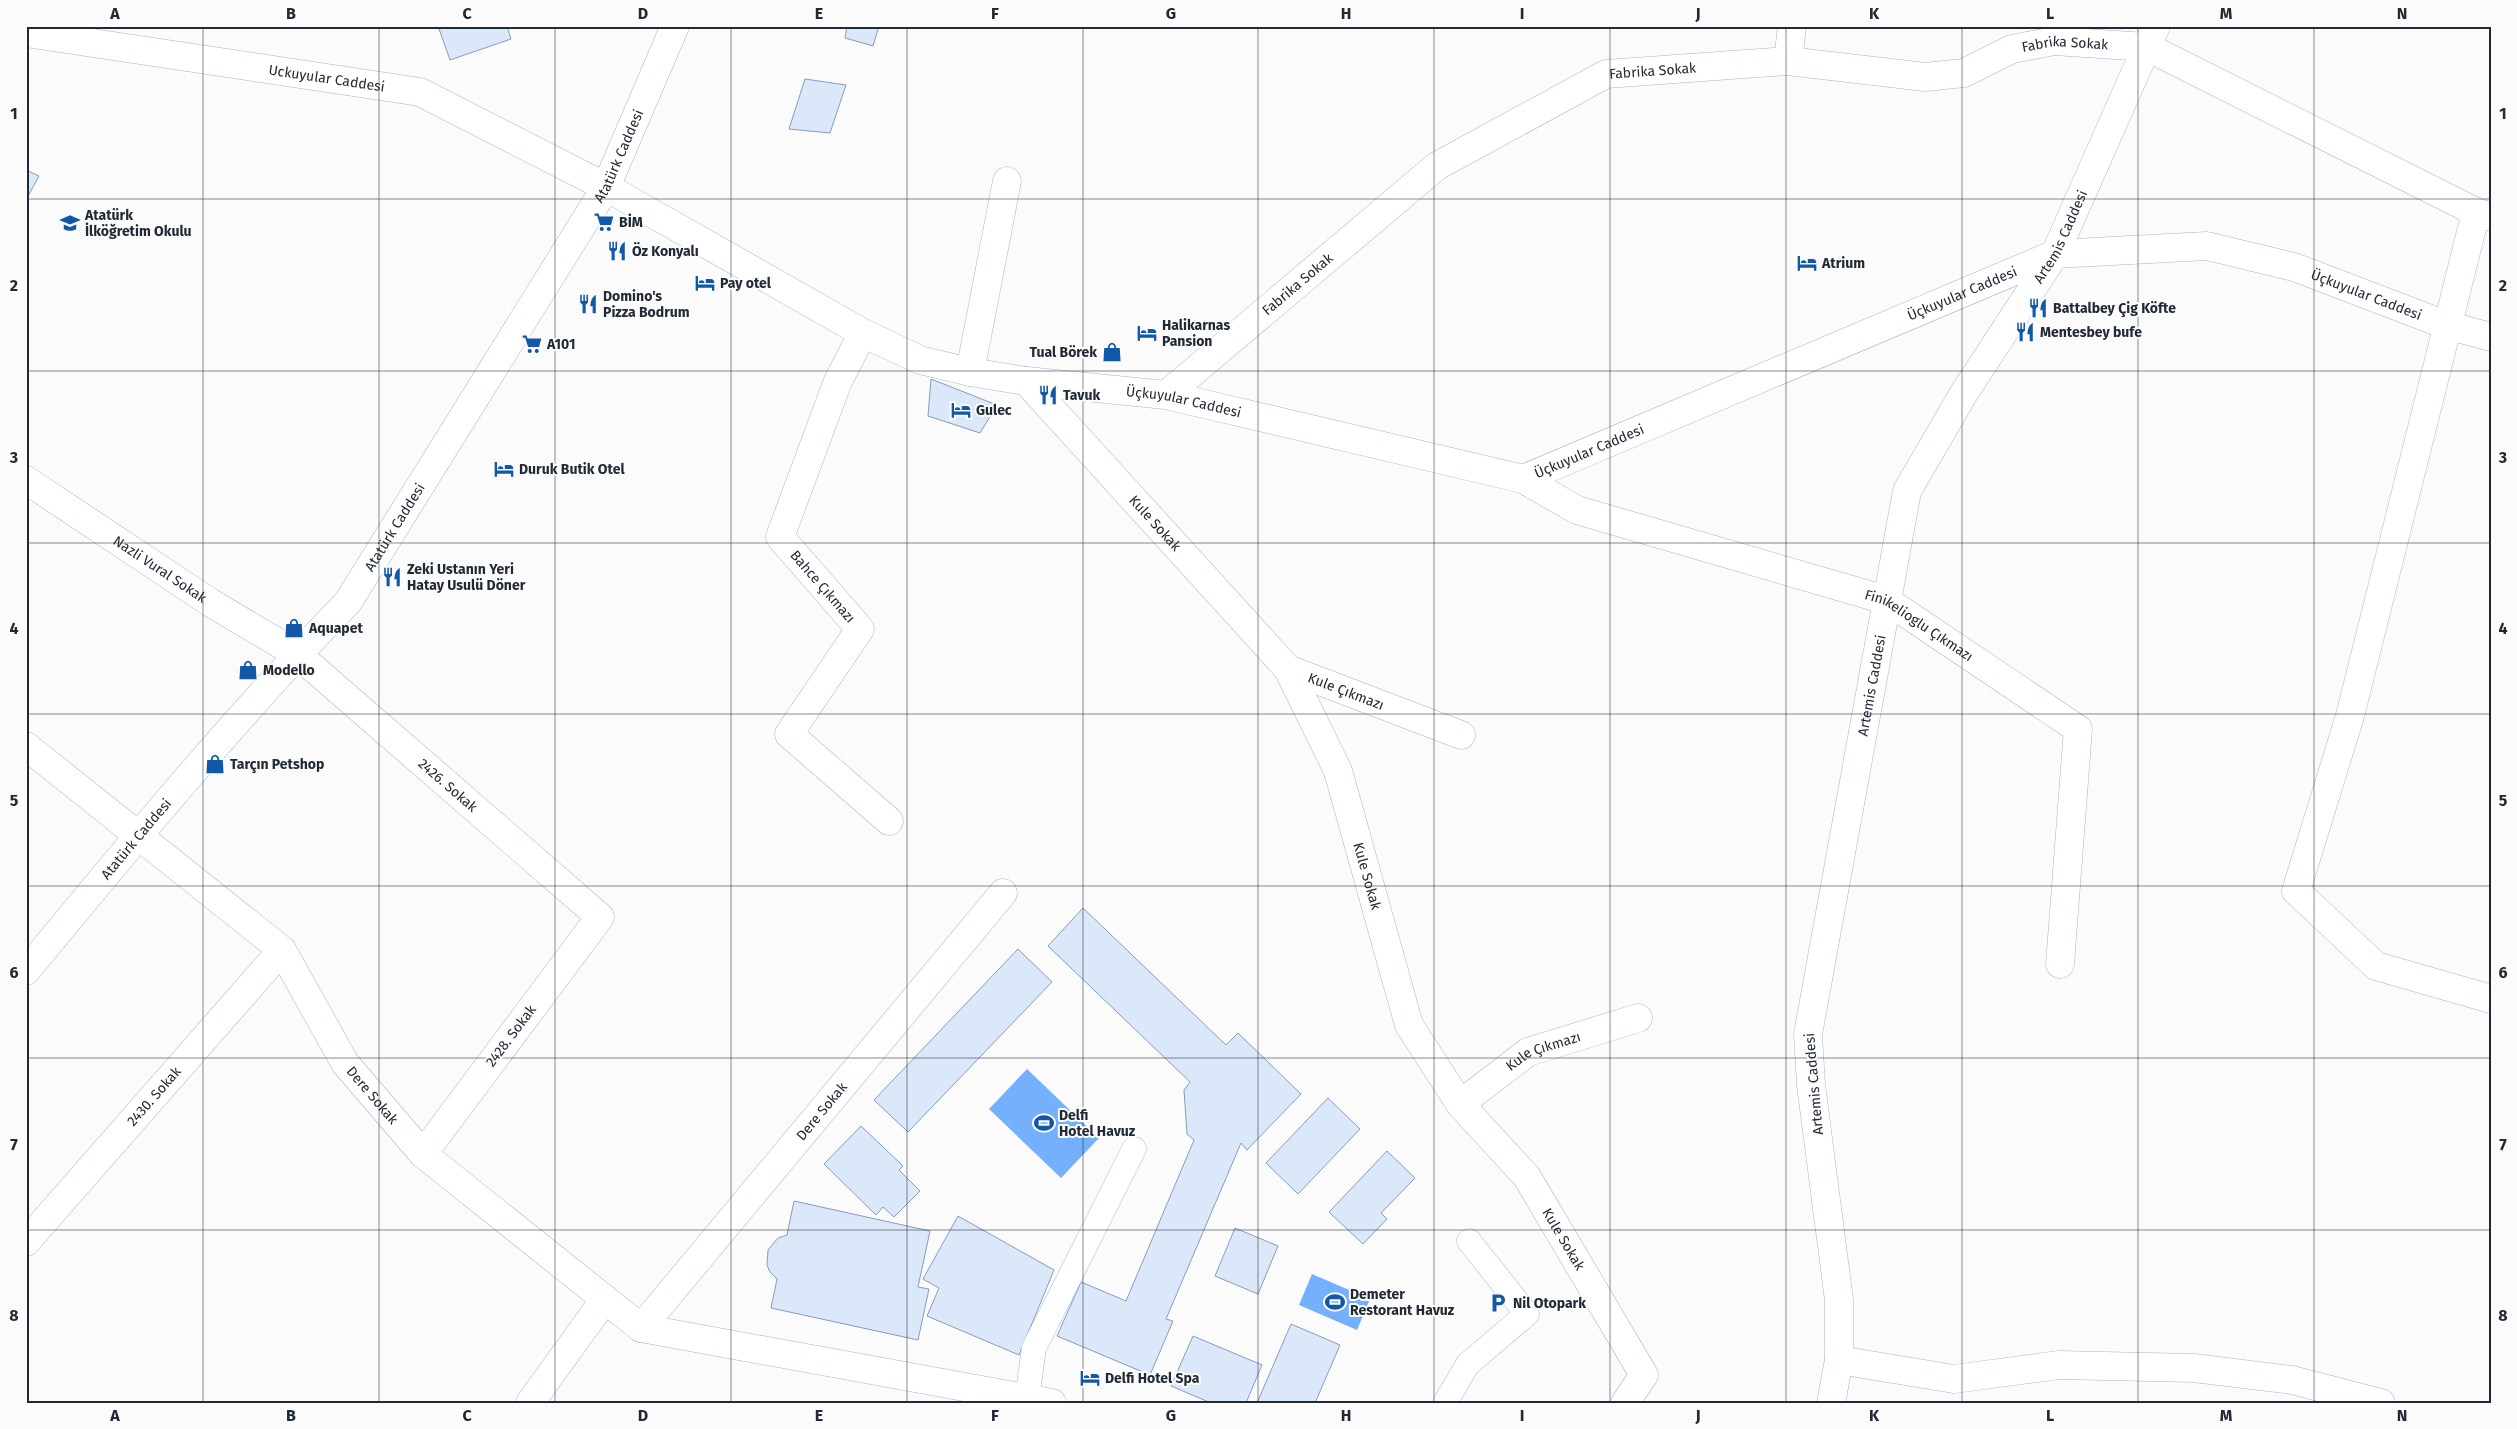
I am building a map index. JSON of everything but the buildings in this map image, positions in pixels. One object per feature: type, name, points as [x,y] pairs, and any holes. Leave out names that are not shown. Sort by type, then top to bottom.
[{"type":"street","name":"Atatürk Caddesi","points":[[26,971],[137,836],[297,654],[348,602],[606,187],[675,26]]},
{"type":"street","points":[[1788,61],[1792,26]]},
{"type":"street","name":"Uckuyular Caddesi","points":[[45,32],[420,92],[606,187]]},
{"type":"street","points":[[2151,37],[2484,214],[2446,325],[2350,716],[2296,891],[2376,966],[2491,999]]},
{"type":"street","name":"Fabrika Sokak","points":[[1166,395],[1437,166],[1606,74],[1788,61],[1925,78],[1964,72],[2012,49],[2054,41],[2151,37]]},
{"type":"street","name":"Artemis Caddesi","points":[[1831,1403],[1839,1360],[1839,1300],[1812,1084],[1808,1034],[1907,491],[1964,393],[2055,254],[2151,37]]},
{"type":"street","points":[[970,372],[1008,181]]},
{"type":"street","name":"Üçkuyular Caddesi","points":[[606,187],[863,333],[920,360],[970,372],[1026,381],[1166,395],[1523,479],[2055,254],[2207,246],[2294,267],[2446,325],[2491,337]]},
{"type":"street","name":"Bahce Çıkmazı","points":[[863,333],[838,381],[780,537],[860,629],[789,734],[889,821]]},
{"type":"street","name":"Kule Sokak","points":[[1026,381],[1288,669],[1338,771],[1409,1026],[1460,1104],[1527,1177],[1644,1375],[1625,1403]]},
{"type":"street","name":"Finikelioglu Çıkmazı","points":[[1523,479],[1577,510],[1886,600],[2078,729],[2060,964]]},
{"type":"street","name":"Nazli Vural Sokak","points":[[26,480],[211,603],[297,654]]},
{"type":"street","name":"2426. Sokak","points":[[297,654],[600,918]]},
{"type":"street","name":"Kule Çıkmazı","points":[[1288,669],[1461,735]]},
{"type":"street","name":"Dere Sokak","points":[[26,746],[282,950],[346,1063],[423,1154],[641,1328],[1040,1400]]},
{"type":"street","name":"Dere Sokak","points":[[641,1328],[1003,893]]},
{"type":"street","name":"2428. Sokak","points":[[423,1154],[600,918]]},
{"type":"street","name":"2430. Sokak","points":[[26,1242],[282,950]]},
{"type":"street","name":"Kule Çıkmazı","points":[[1460,1104],[1528,1052],[1638,1018]]},
{"type":"street","points":[[530,1403],[605,1299]]},
{"type":"street","points":[[1839,1360],[1954,1379],[2059,1365],[2194,1368],[2292,1380],[2379,1402]]},
{"type":"lane","points":[[1040,1400],[1034,1348],[1134,1149]]},
{"type":"lane","points":[[1445,1403],[1468,1364],[1527,1314],[1468,1241]]},
{"type":"water","name":"Delfi Hotel Havuz","points":[[1027,1069],[1099,1138],[1061,1178],[989,1109]]},
{"type":"water","name":"Demeter Restorant Havuz","points":[[1312,1274],[1370,1299],[1357,1330],[1299,1305]]},
{"type":"place","name":"BİM","points":[[604,222]]},
{"type":"place","name":"Atatürk İlköğretim Okulu","points":[[70,223]]},
{"type":"place","name":"Öz Konyalı","points":[[617,251]]},
{"type":"place","name":"Atrium","points":[[1807,263]]},
{"type":"place","name":"Pay otel","points":[[705,283]]},
{"type":"place","name":"Domino's Pizza Bodrum","points":[[588,304]]},
{"type":"place","name":"Battalbey Çig Köfte","points":[[2038,308]]},
{"type":"place","name":"Mentesbey bufe","points":[[2025,332]]},
{"type":"place","name":"Halikarnas Pansion","points":[[1147,333]]},
{"type":"place","name":"A101","points":[[532,344]]},
{"type":"place","name":"Tual Börek","points":[[1112,352]]},
{"type":"place","name":"Tavuk","points":[[1048,395]]},
{"type":"place","name":"Gulec","points":[[961,410]]},
{"type":"place","name":"Duruk Butik Otel","points":[[504,469]]},
{"type":"place","name":"Zeki Ustanın Yeri Hatay Usulü Döner","points":[[392,577]]},
{"type":"place","name":"Aquapet","points":[[294,628]]},
{"type":"place","name":"Modello","points":[[248,670]]},
{"type":"place","name":"Tarçın Petshop","points":[[215,764]]},
{"type":"place","name":"Delfi Hotel Havuz","points":[[1044,1123]]},
{"type":"place","name":"Demeter Restorant Havuz","points":[[1335,1302]]},
{"type":"place","name":"Nil Otopark","points":[[1498,1303]]},
{"type":"place","name":"Delfi Hotel Spa","points":[[1090,1378]]}]
